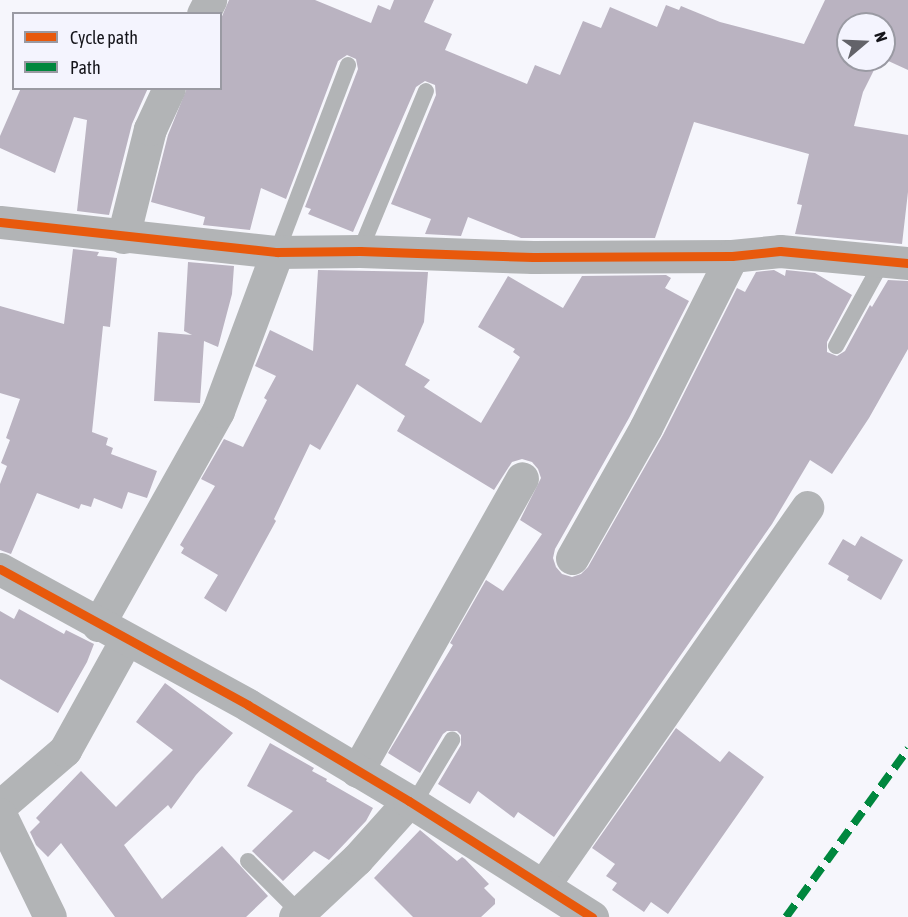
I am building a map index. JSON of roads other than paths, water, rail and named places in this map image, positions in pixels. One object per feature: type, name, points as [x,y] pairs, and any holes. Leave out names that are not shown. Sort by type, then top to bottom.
[{"type":"street","points":[[123,237],[150,129],[168,90]]},
{"type":"street","points":[[0,222],[277,252],[360,251],[533,257],[732,256],[780,251],[896,262]]},
{"type":"street","points":[[0,806],[65,750],[112,633],[218,411],[277,252]]},
{"type":"street","points":[[572,558],[646,426],[732,256]]},
{"type":"street","points":[[357,771],[522,478]]},
{"type":"street","points":[[543,886],[807,507]]},
{"type":"street","points":[[0,569],[112,633],[248,705],[412,802],[592,917]]},
{"type":"street","points":[[297,915],[357,859],[412,802]]},
{"type":"street","points":[[0,814],[50,917]]},
{"type":"lane","points":[[277,252],[348,65]]},
{"type":"lane","points":[[360,251],[426,91]]},
{"type":"lane","points":[[836,346],[896,262]]},
{"type":"lane","points":[[412,802],[452,740]]},
{"type":"lane","points":[[248,861],[297,915]]}]
